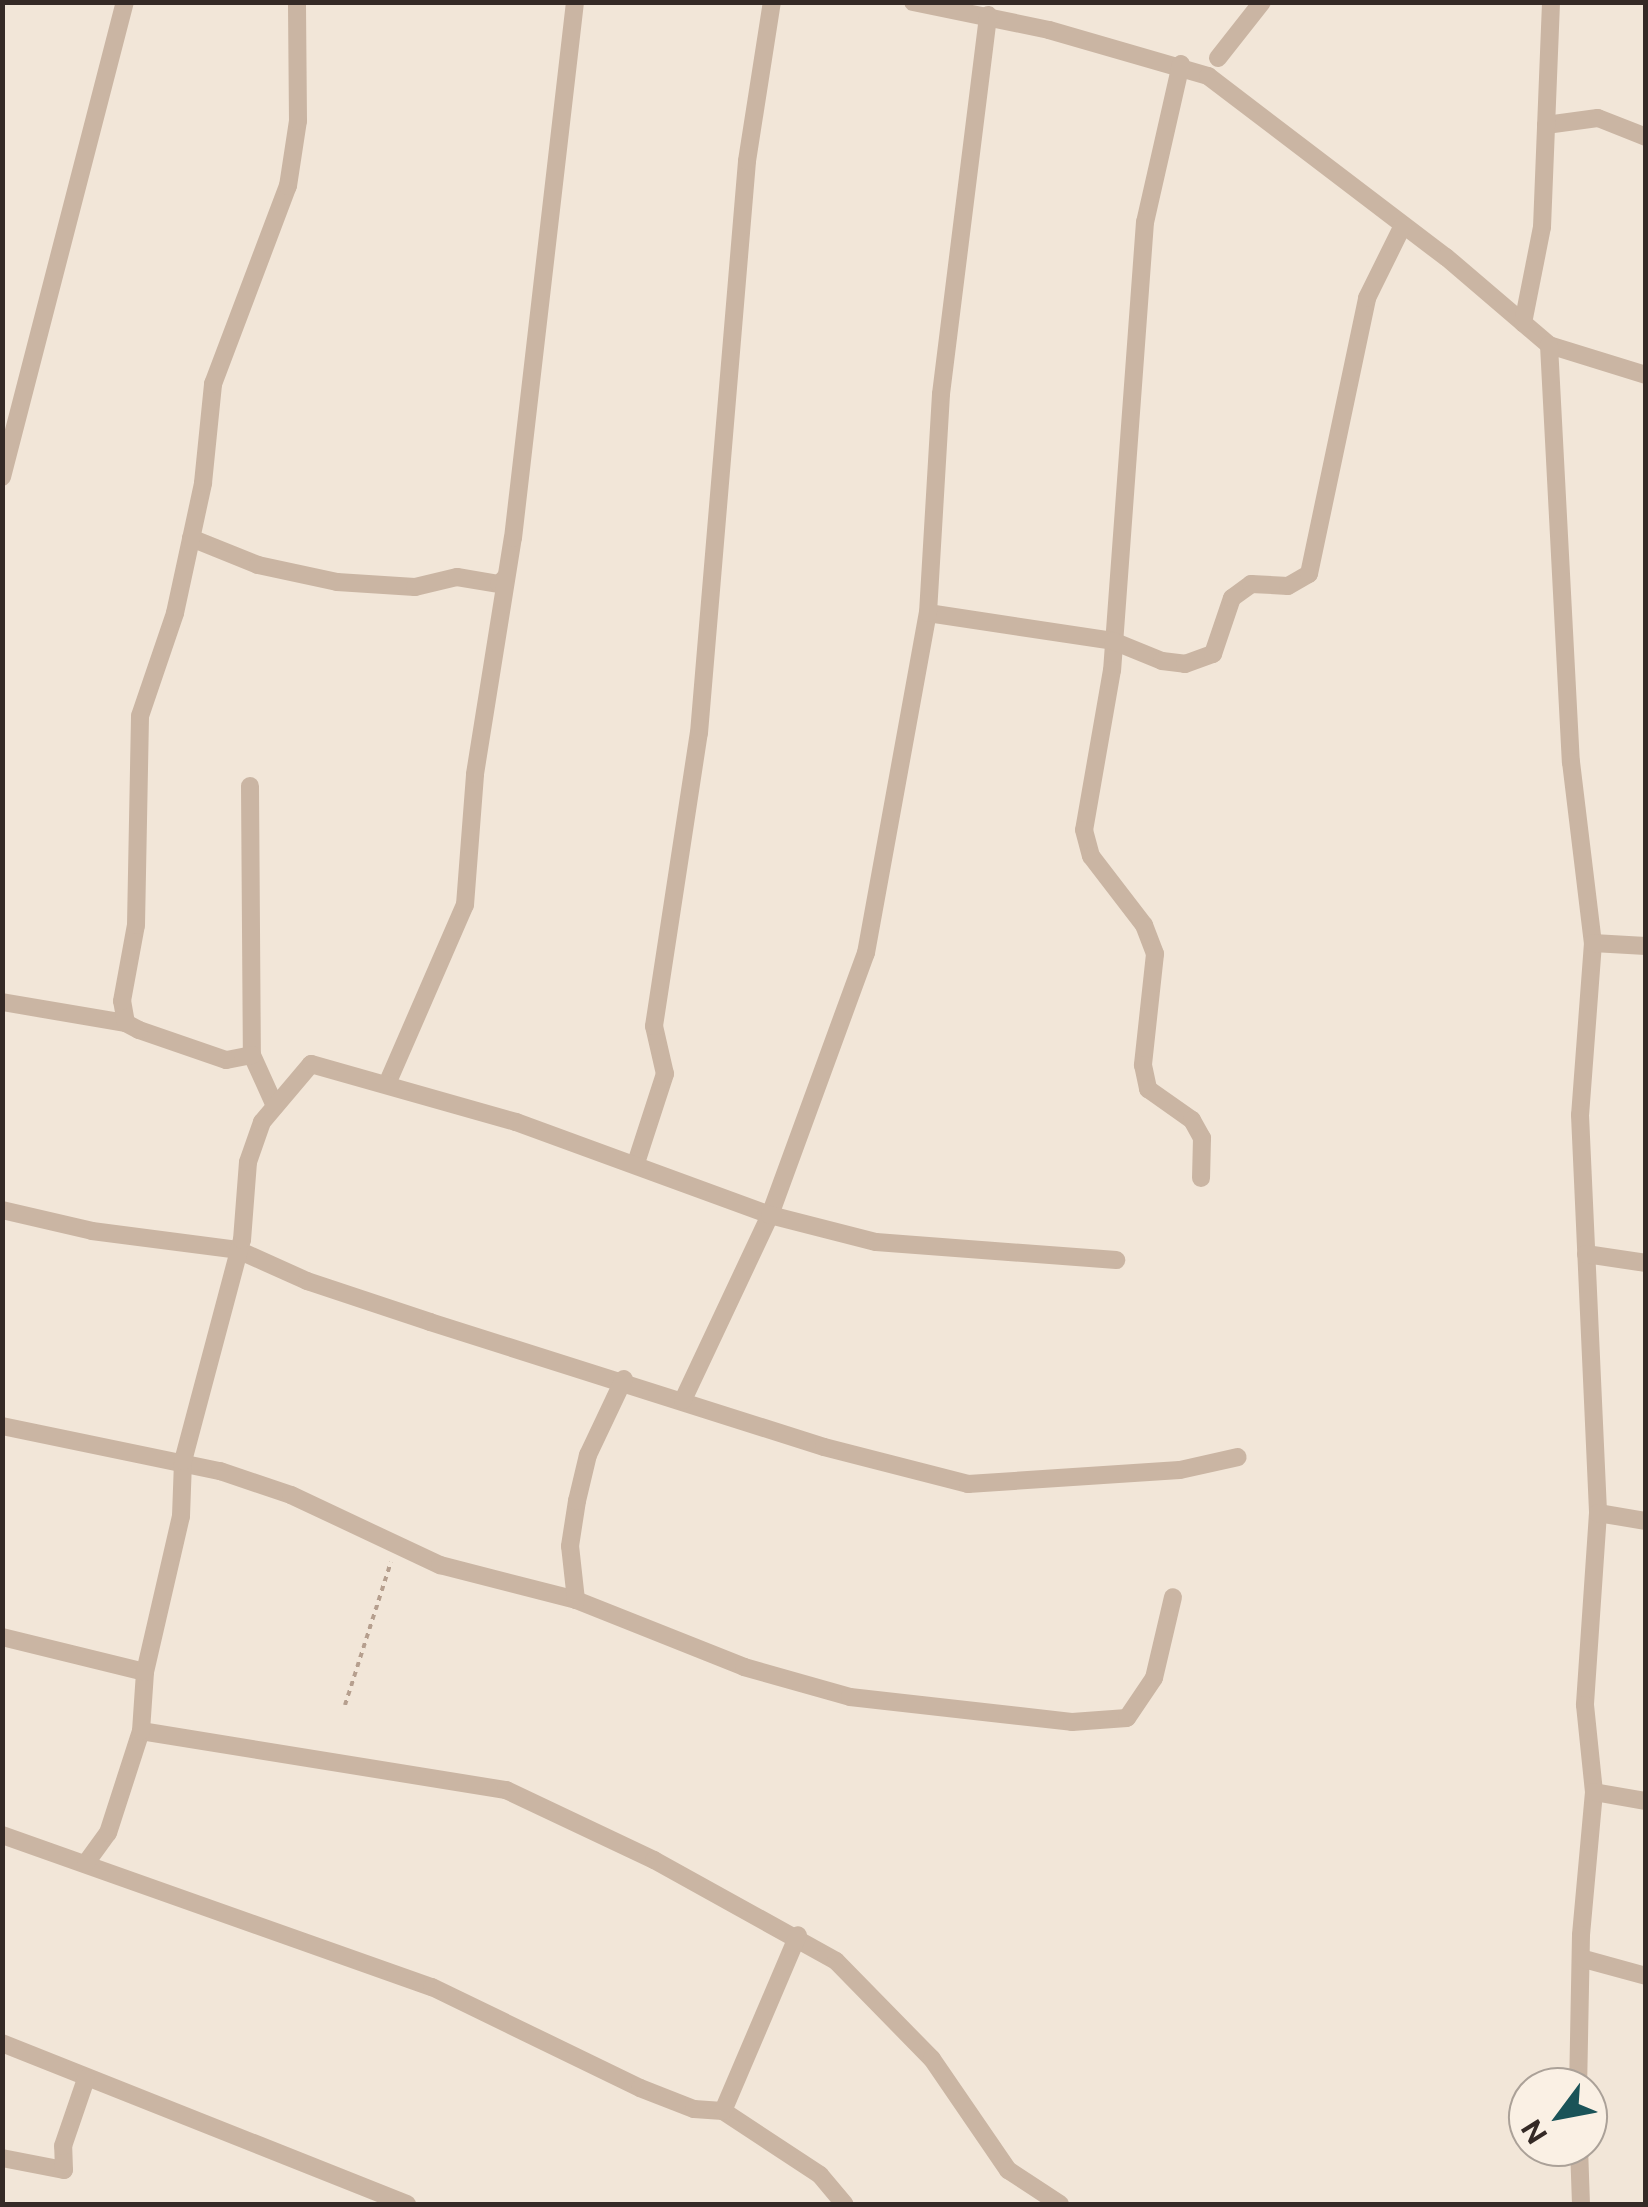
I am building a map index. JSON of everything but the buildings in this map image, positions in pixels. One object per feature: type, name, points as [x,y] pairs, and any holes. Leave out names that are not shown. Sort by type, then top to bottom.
[{"type":"street","points":[[2,477],[125,2]]},
{"type":"street","points":[[126,1023],[122,1001],[136,926],[140,716],[176,612],[213,384],[288,186],[298,121],[298,2]]},
{"type":"street","points":[[388,1084],[465,906],[475,774],[506,577],[576,2]]},
{"type":"street","points":[[636,1163],[665,1074],[654,1026],[699,733],[746,161],[772,2]]},
{"type":"street","points":[[913,2],[988,15],[1181,64],[1230,92],[1550,345],[1646,375]]},
{"type":"street","points":[[1218,58],[1262,2]]},
{"type":"street","points":[[1523,323],[1542,227],[1551,2]]},
{"type":"street","points":[[683,1400],[770,1215],[866,953],[928,613],[941,394],[988,15]]},
{"type":"street","points":[[1181,64],[1145,222],[1112,641],[1084,830],[1091,856],[1144,924],[1155,954],[1143,1065],[1148,1089],[1192,1120],[1202,1138],[1201,1178]]},
{"type":"street","points":[[1546,125],[1598,118],[1646,137]]},
{"type":"street","points":[[928,613],[1112,641],[1162,660],[1202,661],[1213,654],[1232,598],[1250,584],[1288,586],[1309,574],[1366,298],[1403,226]]},
{"type":"street","points":[[1550,345],[1571,762],[1594,943],[1580,1114],[1598,1513],[1585,1704],[1594,1792],[1579,2067]]},
{"type":"street","points":[[191,538],[258,566],[337,582],[414,588],[457,577],[499,584],[506,577]]},
{"type":"street","points":[[250,786],[252,1055],[275,1106]]},
{"type":"street","points":[[1594,943],[1646,946]]},
{"type":"street","points":[[2,1002],[126,1023],[226,1060],[252,1055]]},
{"type":"street","points":[[86,1863],[108,1833],[141,1731],[145,1672],[181,1516],[183,1461],[238,1250],[248,1162],[262,1122],[311,1064],[388,1084],[636,1163],[770,1215],[876,1242],[1116,1260]]},
{"type":"street","points":[[2,1210],[92,1231],[238,1250],[377,1305],[624,1379],[824,1447],[968,1484],[1180,1470],[1238,1457]]},
{"type":"street","points":[[1586,1254],[1646,1263]]},
{"type":"street","points":[[576,1600],[570,1546],[577,1501],[588,1455],[624,1379]]},
{"type":"street","points":[[2,1426],[183,1461],[291,1495],[395,1548],[576,1600],[804,1687],[1072,1722],[1127,1718],[1154,1678],[1173,1597]]},
{"type":"street","points":[[1598,1513],[1646,1521]]},
{"type":"street","points":[[2,1637],[145,1672]]},
{"type":"street","points":[[141,1731],[506,1790],[798,1936],[836,1960],[932,2059],[1008,2170],[1060,2204]]},
{"type":"street","points":[[1594,1792],[1646,1801]]},
{"type":"street","points":[[2,1834],[432,1987],[640,2088],[694,2110],[723,2112],[820,2175],[844,2204]]},
{"type":"street","points":[[723,2112],[798,1936]]},
{"type":"street","points":[[1584,1959],[1646,1976]]},
{"type":"street","points":[[2,2043],[407,2204]]},
{"type":"street","points":[[2,2158],[64,2170],[63,2146],[86,2079]]},
{"type":"street","points":[[1580,2167],[1581,2204]]},
{"type":"path","points":[[346,1704],[395,1548]]}]
